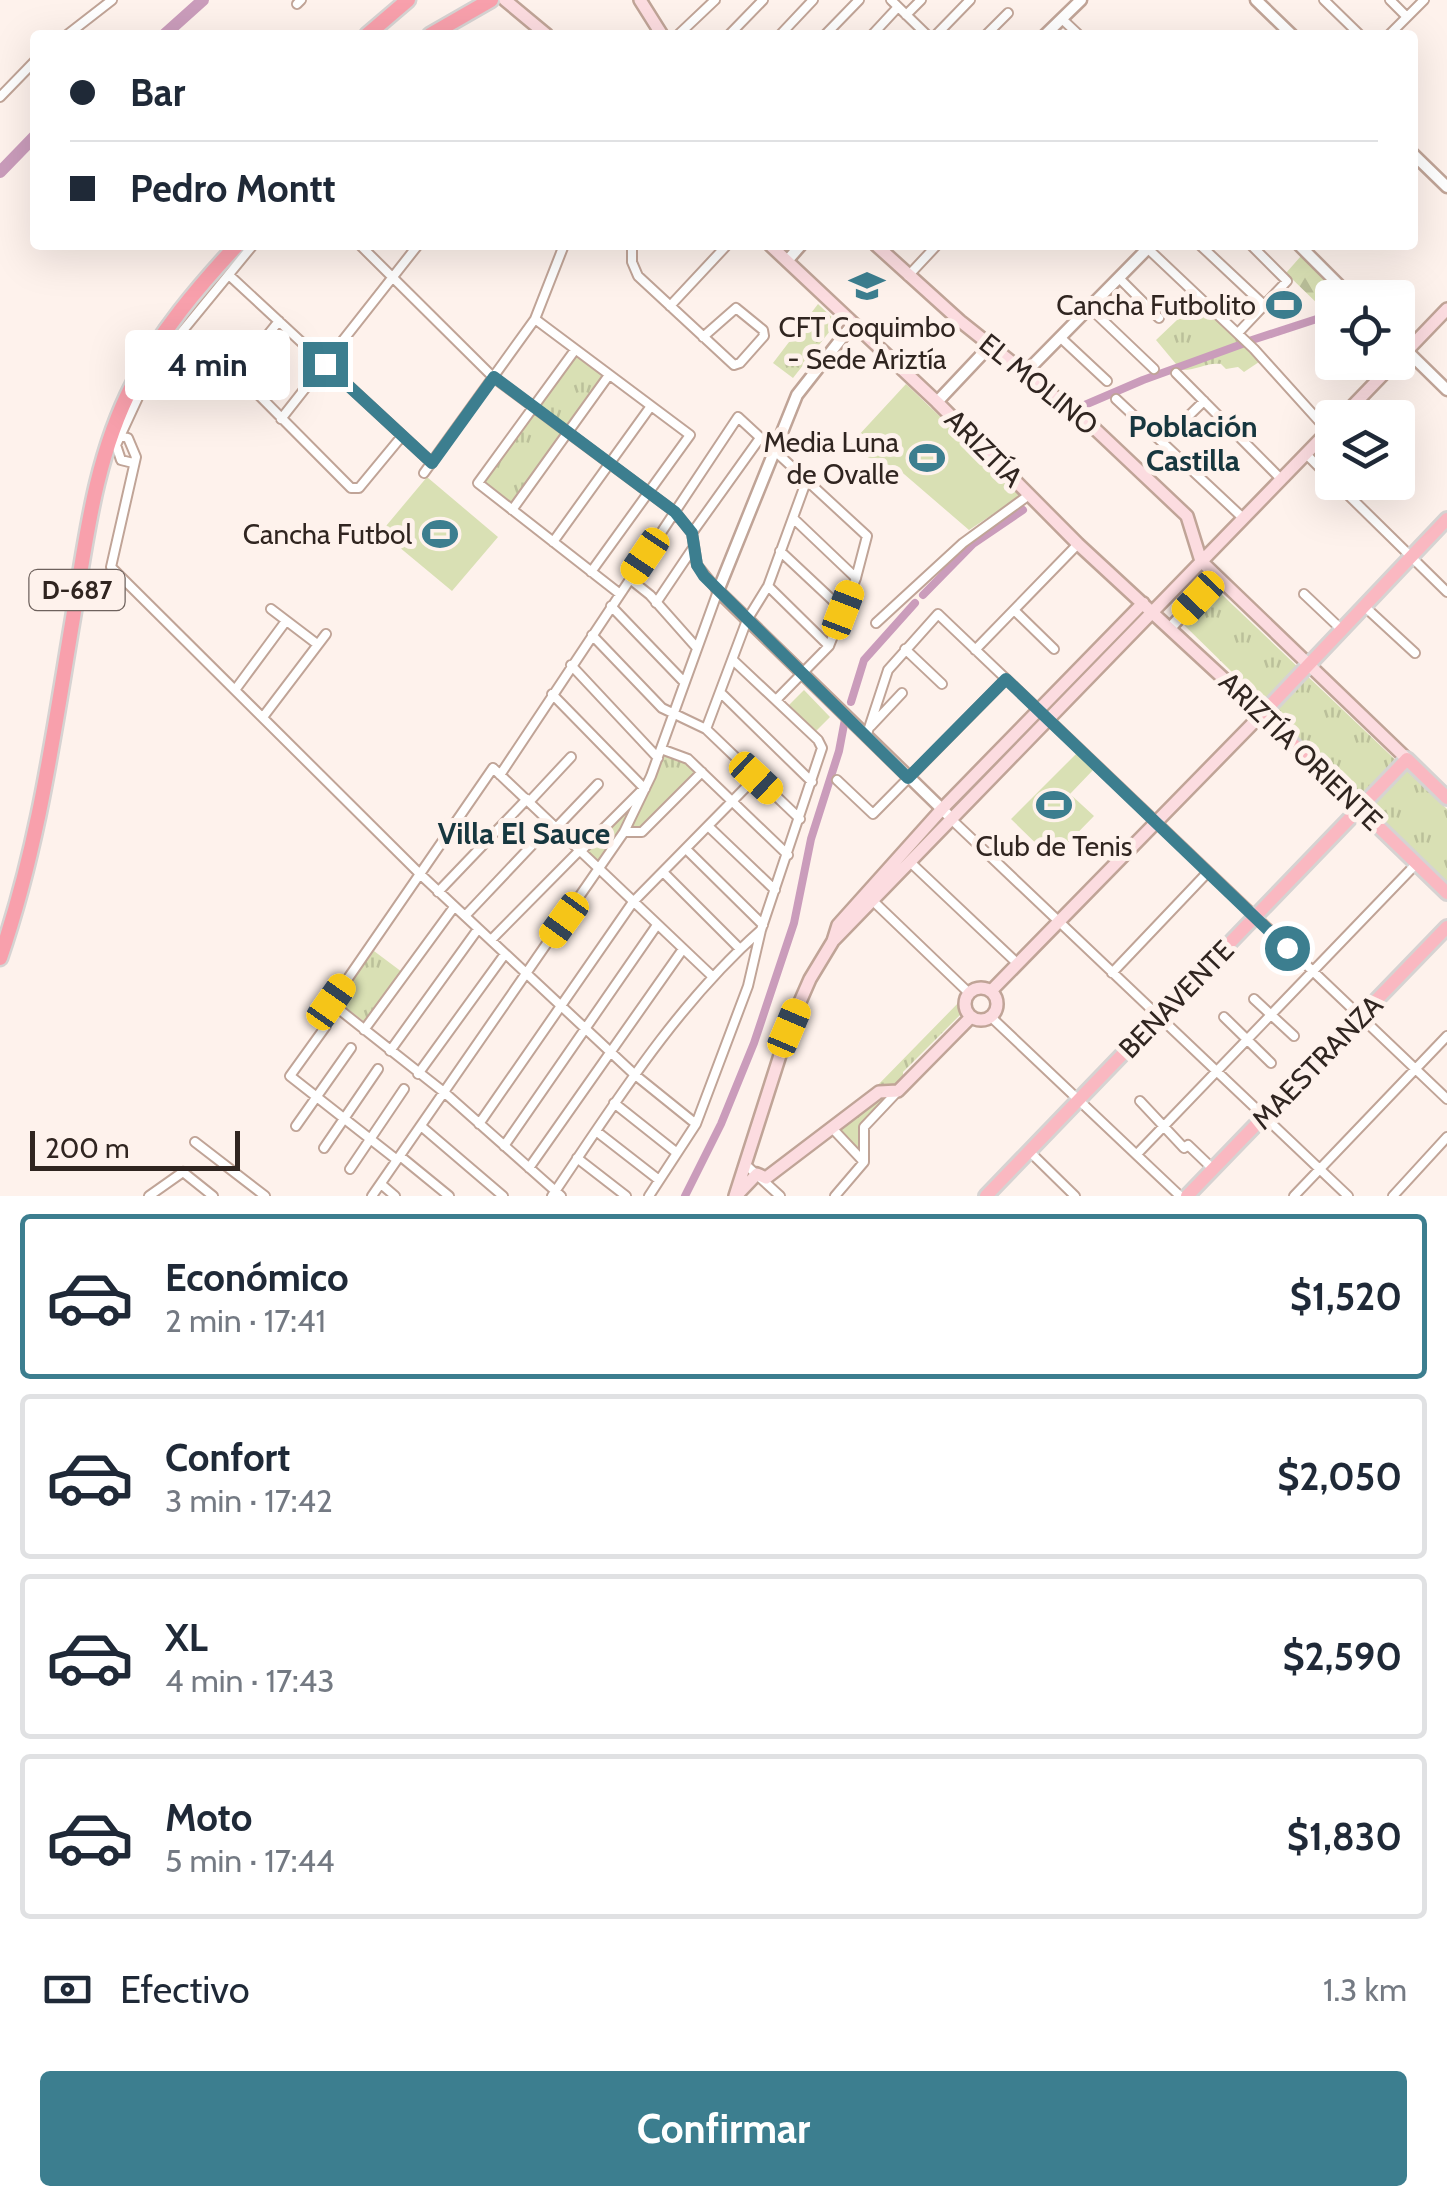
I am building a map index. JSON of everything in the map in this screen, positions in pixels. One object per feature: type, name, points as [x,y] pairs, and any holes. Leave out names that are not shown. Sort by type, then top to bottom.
[{"type":"highway","points":[[371,30],[391,6],[408,0]]},
{"type":"highway","points":[[439,30],[491,0]]},
{"type":"highway","name":"D-687","points":[[0,958],[36,838],[98,475],[159,340],[232,250]]},
{"type":"main road","points":[[505,0],[541,30]]},
{"type":"main road","points":[[641,0],[659,30]]},
{"type":"main road","name":"ARIZTÍA","points":[[776,250],[1148,607]]},
{"type":"main road","name":"EL MOLINO","points":[[885,250],[960,321],[1094,428],[1187,516],[1201,561]]},
{"type":"main road","points":[[1415,339],[1447,309]]},
{"type":"main road","name":"EL MOLINO","points":[[960,321],[986,349]]},
{"type":"main road","points":[[1357,400],[1375,380]]},
{"type":"main road","points":[[735,1196],[789,1028],[810,979],[833,941],[1042,714],[1315,445]]},
{"type":"main road","points":[[991,991],[1447,520]]},
{"type":"main road","name":"EL MOLINO","points":[[1196,536],[1213,549]]},
{"type":"main road","points":[[1201,561],[1447,798]]},
{"type":"main road","name":"ARIZTÍA ORIENTE","points":[[1148,607],[1447,893]]},
{"type":"main road","name":"BENAVENTE","points":[[986,1196],[1408,759]]},
{"type":"main road","points":[[870,897],[910,862],[947,814]]},
{"type":"main road","name":"MAESTRANZA","points":[[1184,1196],[1447,927]]},
{"type":"main road","points":[[980,988],[991,991],[998,1004],[991,1017],[971,1017],[965,1008],[969,993],[980,988]]},
{"type":"main road","points":[[735,1196],[757,1174],[766,1178],[879,1092],[898,1091],[971,1017]]},
{"type":"street","points":[[73,30],[112,0]]},
{"type":"street","points":[[683,30],[715,0]]},
{"type":"street","points":[[733,30],[764,0]]},
{"type":"street","points":[[785,30],[814,0]]},
{"type":"street","points":[[830,30],[859,0]]},
{"type":"street","points":[[906,14],[921,0]]},
{"type":"street","points":[[941,30],[970,0]]},
{"type":"street","points":[[1050,30],[1081,0]]},
{"type":"street","points":[[1256,0],[1287,30]]},
{"type":"street","points":[[1324,0],[1355,30]]},
{"type":"street","points":[[1390,0],[1407,17]]},
{"type":"street","points":[[1394,30],[1424,0]]},
{"type":"street","points":[[876,30],[894,4],[919,30]]},
{"type":"street","points":[[991,30],[1008,13]]},
{"type":"street","points":[[1062,18],[1074,30]]},
{"type":"street","points":[[0,98],[30,66]]},
{"type":"street","points":[[1418,160],[1447,187]]},
{"type":"street","points":[[133,463],[122,460],[116,445],[137,388],[249,250]]},
{"type":"street","points":[[365,250],[494,377],[675,512],[692,533],[697,565],[718,590],[805,672],[854,726],[868,732],[908,778],[1348,1196]]},
{"type":"street","points":[[281,420],[414,250]]},
{"type":"street","points":[[424,473],[535,319],[562,250]]},
{"type":"street","points":[[632,250],[638,276],[703,337],[734,365],[764,336],[736,308],[703,337]]},
{"type":"street","points":[[670,306],[722,250]]},
{"type":"street","points":[[787,260],[796,250]]},
{"type":"street","points":[[908,276],[933,250]]},
{"type":"street","points":[[1026,372],[1144,250]]},
{"type":"street","points":[[1152,250],[1315,413]]},
{"type":"street","points":[[1205,250],[1264,305]]},
{"type":"street","points":[[1238,333],[1287,281],[1255,250]]},
{"type":"street","points":[[1304,250],[1334,280]]},
{"type":"street","points":[[230,276],[432,463]]},
{"type":"street","points":[[1119,278],[1159,318]]},
{"type":"street","points":[[1090,308],[1154,369]]},
{"type":"street","points":[[535,319],[690,435],[592,572]]},
{"type":"street","points":[[279,321],[237,374],[355,490],[402,436]]},
{"type":"street","points":[[372,1196],[624,832],[660,754],[718,590],[797,396],[852,325]]},
{"type":"street","points":[[1062,338],[1107,381]]},
{"type":"street","points":[[938,402],[986,349]]},
{"type":"street","points":[[575,350],[478,483],[620,594]]},
{"type":"street","points":[[1415,366],[1447,390]]},
{"type":"street","points":[[1176,372],[1281,479]]},
{"type":"street","points":[[512,510],[609,376]]},
{"type":"street","points":[[1116,399],[1243,518]]},
{"type":"street","points":[[1162,442],[1204,400]]},
{"type":"street","points":[[553,542],[651,406]]},
{"type":"street","points":[[762,928],[712,976],[634,1074],[556,1194],[445,1093],[331,1002],[552,694],[738,416],[866,536],[856,578],[829,646],[777,699]]},
{"type":"street","points":[[121,436],[128,438],[136,457],[111,567],[438,892],[634,1074],[696,1124]]},
{"type":"street","points":[[692,533],[760,438]]},
{"type":"street","points":[[1306,454],[1315,463]]},
{"type":"street","points":[[706,729],[748,620],[768,586],[806,482]]},
{"type":"street","points":[[876,623],[963,543],[1030,494]]},
{"type":"street","points":[[1353,500],[1447,592]]},
{"type":"street","points":[[793,518],[856,578]]},
{"type":"street","points":[[976,650],[1078,544]]},
{"type":"street","points":[[656,603],[694,547]]},
{"type":"street","points":[[780,552],[843,610]]},
{"type":"street","points":[[1170,627],[1218,578]]},
{"type":"street","points":[[630,579],[697,648]]},
{"type":"street","points":[[768,586],[829,646]]},
{"type":"street","points":[[1304,594],[1342,630]]},
{"type":"street","points":[[611,606],[684,682]]},
{"type":"street","points":[[1364,606],[1415,653]]},
{"type":"street","points":[[271,609],[318,644]]},
{"type":"street","points":[[1014,610],[1054,648]]},
{"type":"street","points":[[868,732],[888,670],[938,614],[1447,1099]]},
{"type":"street","points":[[236,690],[286,620]]},
{"type":"street","points":[[263,717],[326,634]]},
{"type":"street","points":[[592,635],[662,708],[706,729],[800,819]]},
{"type":"street","points":[[905,649],[942,684]]},
{"type":"street","points":[[650,1196],[696,1124],[748,986],[762,928],[822,748],[777,699],[734,661]]},
{"type":"street","points":[[571,665],[660,754],[688,760],[788,855]]},
{"type":"street","points":[[838,780],[873,814],[1006,679]]},
{"type":"street","points":[[721,693],[812,782]]},
{"type":"street","points":[[868,732],[902,693]]},
{"type":"street","points":[[552,694],[644,789]]},
{"type":"street","points":[[438,892],[571,757]]},
{"type":"street","points":[[496,772],[712,976]]},
{"type":"street","points":[[624,832],[642,832],[702,772]]},
{"type":"street","points":[[478,1124],[632,902],[756,778]]},
{"type":"street","points":[[464,916],[598,784]]},
{"type":"street","points":[[491,940],[644,789]]},
{"type":"street","points":[[708,826],[775,890]]},
{"type":"street","points":[[686,849],[762,928]]},
{"type":"street","points":[[910,862],[1018,964]]},
{"type":"street","points":[[1137,1154],[1417,864]]},
{"type":"street","points":[[663,872],[740,949]]},
{"type":"street","points":[[1112,973],[1208,872]]},
{"type":"street","points":[[870,897],[969,993]]},
{"type":"street","points":[[364,1030],[454,907]]},
{"type":"street","points":[[504,1146],[657,925]]},
{"type":"street","points":[[390,1051],[478,928]]},
{"type":"street","points":[[528,1168],[683,949]]},
{"type":"street","points":[[418,1074],[505,954]]},
{"type":"street","points":[[1254,999],[1294,1036]]},
{"type":"street","points":[[991,1017],[1184,1196]]},
{"type":"street","points":[[1224,1017],[1271,1064]]},
{"type":"street","points":[[326,1026],[290,1076],[449,1196]]},
{"type":"street","points":[[1294,1196],[1447,1036]]},
{"type":"street","points":[[296,1126],[351,1048]]},
{"type":"street","points":[[324,1148],[378,1069]]},
{"type":"street","points":[[350,1169],[404,1089]]},
{"type":"street","points":[[835,1196],[864,1162],[864,1127],[898,1091]]},
{"type":"street","points":[[1140,1102],[1184,1148],[1188,1145],[1213,1169]]},
{"type":"street","points":[[614,1104],[677,1152]]},
{"type":"street","points":[[421,1126],[503,1196]]},
{"type":"street","points":[[832,1128],[864,1162]]},
{"type":"street","points":[[596,1130],[660,1180]]},
{"type":"street","points":[[1393,1196],[1447,1138]]},
{"type":"street","points":[[194,1142],[266,1196]]},
{"type":"street","points":[[1029,1152],[1074,1196]]},
{"type":"street","points":[[577,1158],[626,1196]]},
{"type":"street","points":[[745,1164],[780,1196]]},
{"type":"street","points":[[149,1196],[182,1172],[212,1196]]},
{"type":"street","points":[[380,1184],[395,1196]]},
{"type":"green space","points":[[1301,256],[1327,280],[1315,280],[1315,301],[1286,273]]},
{"type":"green space","points":[[1198,300],[1259,362],[1244,372],[1238,367],[1226,369],[1221,364],[1181,370],[1156,340]]},
{"type":"green space","points":[[818,304],[837,322],[793,378],[773,363]]},
{"type":"green space","points":[[575,353],[606,376],[567,431],[536,407]]},
{"type":"green space","name":"Media Luna de Ovalle","points":[[906,384],[1022,495],[969,530],[897,468],[846,449]]},
{"type":"green space","points":[[533,410],[565,434],[512,508],[478,483]]},
{"type":"green space","name":"Cancha Futbol","points":[[427,477],[498,537],[452,591],[381,532]]},
{"type":"green space","points":[[1216,589],[1447,809],[1447,883],[1183,624]]},
{"type":"green space","points":[[804,690],[830,717],[815,732],[788,706]]},
{"type":"green space","name":"Club de Tenis","points":[[1077,753],[1094,769],[1070,794],[1094,816],[1052,859],[1011,819]]},
{"type":"green space","points":[[664,754],[685,762],[696,772],[641,829],[631,826]]},
{"type":"green space","points":[[636,800],[600,862],[585,850]]},
{"type":"green space","points":[[374,951],[402,972],[365,1022],[337,1001]]},
{"type":"green space","points":[[962,999],[961,1014],[903,1072],[903,1080],[895,1087],[874,1089]]},
{"type":"green space","points":[[878,1095],[891,1095],[862,1126],[862,1156],[838,1131]]},
{"type":"waterway","points":[[170,30],[203,0]]},
{"type":"waterway","points":[[0,172],[30,141]]},
{"type":"waterway","points":[[1249,341],[1315,320]]},
{"type":"waterway","points":[[1080,407],[1245,343]]},
{"type":"waterway","points":[[923,595],[973,544],[1023,510]]},
{"type":"waterway","points":[[851,702],[864,660],[915,603]]},
{"type":"waterway","points":[[685,1196],[721,1124],[754,1043],[794,923],[811,839],[839,751],[846,714]]},
{"type":"place","name":"CFT Coquimbo - Sede Ariztía","points":[[867,286]]},
{"type":"place","name":"Cancha Futbolito","points":[[1284,305]]},
{"type":"place","name":"Media Luna de Ovalle","points":[[927,458]]},
{"type":"place","name":"Cancha Futbol","points":[[440,534]]},
{"type":"place","name":"Club de Tenis","points":[[1054,805]]},
{"type":"district","name":"Población Castilla","points":[[1193,444]]},
{"type":"district","name":"Villa El Sauce","points":[[524,834]]},
{"type":"route","points":[[325,364],[432,463],[494,377],[675,512],[692,533],[697,565],[704,576],[908,778],[1006,679],[1287,948]]}]
